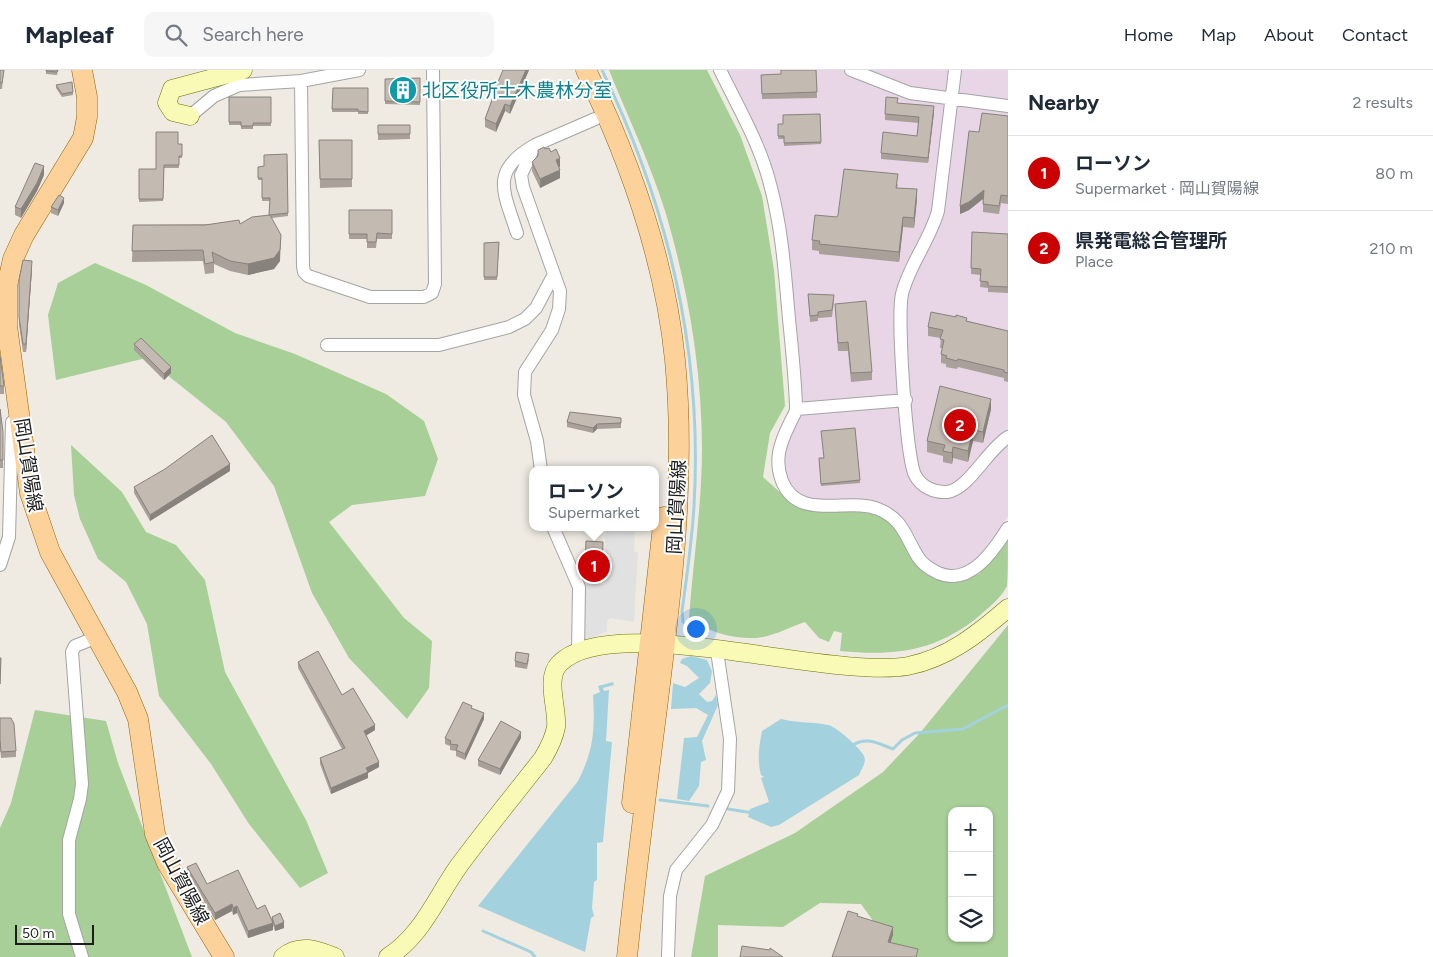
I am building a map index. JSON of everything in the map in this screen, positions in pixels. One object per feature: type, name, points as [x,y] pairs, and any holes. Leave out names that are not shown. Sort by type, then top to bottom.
[{"type":"main road","name":"岡山賀陽線","points":[[82,70],[87,97],[87,117],[83,138],[24,235],[13,259],[7,286],[7,326],[20,406],[30,493],[50,552],[97,637],[138,719],[155,834],[167,863],[224,957]]},
{"type":"main road","name":"岡山賀陽線","points":[[574,70],[621,184],[642,250],[662,362],[666,419],[666,475],[657,643],[627,957]]},
{"type":"main road","name":"岡山賀陽線","points":[[586,70],[607,114],[638,195],[655,252],[675,358],[679,468],[677,523],[657,643],[614,957]]},
{"type":"street","points":[[243,70],[172,89],[167,103],[173,112],[190,116],[214,96],[239,85],[301,81],[359,70]]},
{"type":"street","points":[[301,81],[304,272],[370,297],[424,297],[432,293],[436,284],[433,70]]},
{"type":"street","points":[[721,70],[760,152],[770,184],[784,266],[797,409],[782,440],[778,458],[783,483],[789,492],[802,501],[817,506],[867,506],[878,510],[899,523],[925,565],[941,574],[959,575],[975,567],[992,551],[1008,528]]},
{"type":"street","points":[[850,70],[910,93],[1008,106]]},
{"type":"street","points":[[954,70],[953,100],[938,211],[934,226],[907,278],[900,308],[912,466],[918,480],[930,489],[946,492],[959,488],[990,452],[1008,437]]},
{"type":"street","points":[[517,233],[503,184],[508,166],[516,156],[535,145],[595,119]]},
{"type":"street","points":[[535,145],[521,175],[523,187],[544,242],[553,276],[560,291],[559,309],[552,330],[526,372],[524,395],[537,442],[540,466]]},
{"type":"street","points":[[327,345],[439,344],[509,327],[525,320],[536,308],[553,276]]},
{"type":"street","points":[[797,409],[906,400]]},
{"type":"street","points":[[0,565],[9,537],[12,422],[20,406]]},
{"type":"street","points":[[555,531],[579,587],[578,652]]},
{"type":"street","points":[[388,957],[404,947],[416,933],[458,868],[543,758],[556,728],[557,709],[553,678],[557,666],[567,656],[606,645],[657,643],[864,667],[907,666],[934,658],[962,645],[1008,608]]},
{"type":"street","points":[[82,957],[69,914],[69,840],[82,784],[72,652],[75,646],[97,637]]},
{"type":"street","points":[[668,957],[670,896],[676,870],[712,825],[728,791],[730,739],[717,651]]},
{"type":"street","points":[[283,957],[297,950],[310,948],[335,957]]},
{"type":"shaded area","points":[[725,70],[1008,70],[1008,516],[987,550],[971,564],[957,570],[947,570],[925,559],[915,535],[903,520],[803,497],[794,490],[785,475],[784,451],[800,415],[788,244]]},
{"type":"shaded area","points":[[606,531],[635,531],[634,552],[638,552],[634,622],[610,618],[607,621],[607,631],[582,642],[585,584],[604,584]]},
{"type":"green space","points":[[609,70],[707,70],[740,135],[762,196],[774,270],[785,406],[770,433],[763,477],[784,496],[807,510],[867,512],[886,519],[901,534],[914,562],[953,581],[979,574],[1008,540],[1007,586],[994,603],[962,629],[946,638],[913,649],[879,653],[840,651],[842,633],[834,631],[829,642],[819,638],[805,622],[768,636],[747,638],[729,636],[712,631],[689,618],[702,470],[699,390],[692,330],[681,271],[666,214],[646,159]]},
{"type":"green space","points":[[95,263],[146,285],[235,333],[295,354],[386,394],[424,421],[438,459],[425,496],[352,505],[329,522],[404,618],[432,641],[429,688],[407,719],[349,658],[312,593],[274,486],[226,422],[146,358],[56,380],[48,315],[58,283]]},
{"type":"green space","points":[[71,445],[122,492],[146,532],[176,545],[205,580],[225,672],[306,820],[328,873],[300,888],[249,824],[211,764],[159,696],[147,624],[126,582],[98,559],[80,519],[74,495]]},
{"type":"green space","points":[[1008,625],[1008,957],[899,957],[861,904],[820,903],[783,927],[718,925],[718,957],[691,957],[705,876],[795,833],[883,772],[920,733]]},
{"type":"green space","points":[[35,710],[106,721],[118,763],[192,957],[0,957],[0,828],[11,803]]},
{"type":"water","points":[[691,656],[707,660],[712,671],[710,683],[699,694],[707,702],[712,701],[716,695],[718,705],[702,741],[706,760],[701,762],[699,786],[689,801],[677,799],[684,738],[697,737],[708,715],[696,708],[671,709],[673,683],[685,687],[699,678],[687,666],[680,663],[682,659]]},
{"type":"water","points":[[613,682],[614,685],[603,688],[604,691],[609,690],[606,741],[612,742],[603,842],[597,843],[597,880],[594,882],[592,908],[594,916],[591,918],[585,952],[478,906],[578,781],[587,759],[592,739],[594,718],[593,695],[600,692],[598,686]]},
{"type":"water","points":[[781,719],[832,726],[858,748],[865,761],[859,775],[779,825],[771,827],[748,817],[750,809],[769,802],[761,778],[764,777],[761,775],[759,764],[760,742],[762,731]]},
{"type":"building","points":[[0,70],[4,70],[2,83],[0,83]]},
{"type":"building","points":[[46,70],[58,70],[57,72]]},
{"type":"building","points":[[503,70],[526,70],[510,106],[505,104],[496,124],[485,119],[496,89],[491,87],[494,80],[498,82]]},
{"type":"building","points":[[781,70],[816,70],[817,92],[762,94],[761,75],[781,74]]},
{"type":"building","name":"北区役所土木農林分室","points":[[420,78],[420,102],[385,101],[385,79]]},
{"type":"building","points":[[72,82],[73,92],[62,94],[56,85]]},
{"type":"building","points":[[333,88],[368,88],[368,112],[358,111],[358,109],[332,109]]},
{"type":"building","points":[[229,97],[271,97],[271,123],[253,123],[253,126],[241,126],[241,122],[229,122]]},
{"type":"building","points":[[886,97],[898,98],[897,103],[934,106],[928,158],[881,153],[883,132],[917,136],[919,117],[885,114]]},
{"type":"building","points":[[982,113],[1008,116],[1008,196],[1001,195],[999,206],[983,204],[984,190],[969,202],[960,206],[969,131],[979,132]]},
{"type":"building","points":[[820,114],[821,142],[784,143],[784,136],[778,136],[778,124],[783,124],[783,115]]},
{"type":"building","points":[[378,125],[410,125],[410,134],[378,134]]},
{"type":"building","points":[[156,132],[178,132],[178,144],[182,144],[182,156],[179,156],[179,165],[164,165],[163,199],[139,199],[139,169],[156,169]]},
{"type":"building","points":[[319,140],[352,140],[352,179],[320,179]]},
{"type":"building","points":[[544,147],[545,149],[549,148],[551,152],[556,149],[560,158],[556,160],[560,170],[540,179],[532,162],[538,156],[538,150]]},
{"type":"building","points":[[287,154],[288,213],[269,215],[270,198],[262,198],[262,178],[258,178],[258,167],[264,166],[264,155]]},
{"type":"building","points":[[35,163],[44,166],[37,183],[21,209],[15,207]]},
{"type":"building","points":[[844,169],[898,174],[896,188],[917,189],[914,218],[903,217],[899,252],[819,244],[820,241],[812,240],[815,215],[837,217],[838,215]]},
{"type":"building","points":[[59,195],[64,198],[58,210],[51,207]]},
{"type":"building","points":[[349,210],[392,210],[392,234],[377,233],[376,242],[367,242],[367,234],[349,234]]},
{"type":"building","points":[[270,215],[281,235],[280,250],[274,258],[248,264],[230,261],[212,252],[214,262],[205,264],[203,250],[132,251],[133,225],[205,225],[239,220],[240,224],[252,217]]},
{"type":"building","points":[[972,232],[1008,234],[1008,287],[988,286],[988,282],[980,281],[981,269],[971,268]]},
{"type":"building","points":[[499,242],[497,277],[484,277],[484,243]]},
{"type":"building","points":[[23,260],[32,261],[26,344],[23,344],[19,317],[19,280]]},
{"type":"building","points":[[808,294],[834,295],[832,310],[818,312],[818,315],[810,316]]},
{"type":"building","points":[[866,301],[872,372],[851,373],[848,342],[838,343],[835,304]]},
{"type":"building","points":[[931,312],[956,317],[956,315],[967,318],[966,321],[1008,331],[1008,373],[1004,372],[1004,370],[946,358],[947,356],[941,354],[944,340],[940,339],[943,330],[928,327]]},
{"type":"building","points":[[141,338],[171,367],[164,374],[134,344]]},
{"type":"building","points":[[0,356],[4,386],[0,386]]},
{"type":"building","points":[[940,386],[991,399],[983,432],[973,430],[968,451],[953,447],[952,453],[943,451],[945,445],[927,441]]},
{"type":"building","points":[[0,409],[3,432],[3,460],[0,460]]},
{"type":"building","points":[[570,412],[621,418],[621,423],[597,424],[593,428],[567,422]]},
{"type":"building","points":[[855,428],[860,480],[821,484],[819,458],[824,458],[821,431]]},
{"type":"building","points":[[212,435],[230,464],[150,515],[134,487],[165,469]]},
{"type":"building","points":[[586,541],[603,542],[602,573],[585,572]]},
{"type":"building","points":[[318,651],[342,695],[353,688],[375,725],[364,731],[379,762],[366,768],[368,772],[331,788],[320,758],[345,748],[298,662]]},
{"type":"building","points":[[516,652],[529,654],[527,664],[515,661]]},
{"type":"building","points":[[463,702],[472,706],[471,708],[484,713],[465,754],[456,750],[458,745],[450,744],[451,741],[445,738]]},
{"type":"building","points":[[0,718],[11,718],[14,724],[16,751],[1,752]]},
{"type":"building","points":[[501,721],[521,732],[500,769],[478,760]]},
{"type":"building","points":[[196,863],[207,884],[238,870],[257,909],[265,905],[273,923],[248,931],[237,906],[233,908],[232,904],[215,913],[187,867]]},
{"type":"building","points":[[848,911],[858,914],[857,916],[893,927],[888,942],[918,949],[916,957],[832,957]]},
{"type":"building","points":[[280,913],[284,922],[275,926],[272,917]]},
{"type":"building","points":[[742,946],[770,950],[770,948],[783,957],[740,957]]},
{"type":"waterway","points":[[602,70],[645,174],[662,227],[676,282],[686,337],[693,392],[695,449],[693,519],[682,611],[683,622],[693,631]]},
{"type":"waterway","points":[[851,746],[867,741],[893,749],[902,740],[915,733],[963,729],[1008,705]]},
{"type":"waterway","points":[[660,800],[708,806]]},
{"type":"waterway","points":[[728,809],[753,813]]},
{"type":"waterway","points":[[483,931],[531,952],[535,957]]},
{"type":"place","name":"北区役所土木農林分室","points":[[403,90]]},
{"type":"place","name":"県発電総合管理所","points":[[960,425]]},
{"type":"place","name":"ローソン","points":[[594,566]]}]
